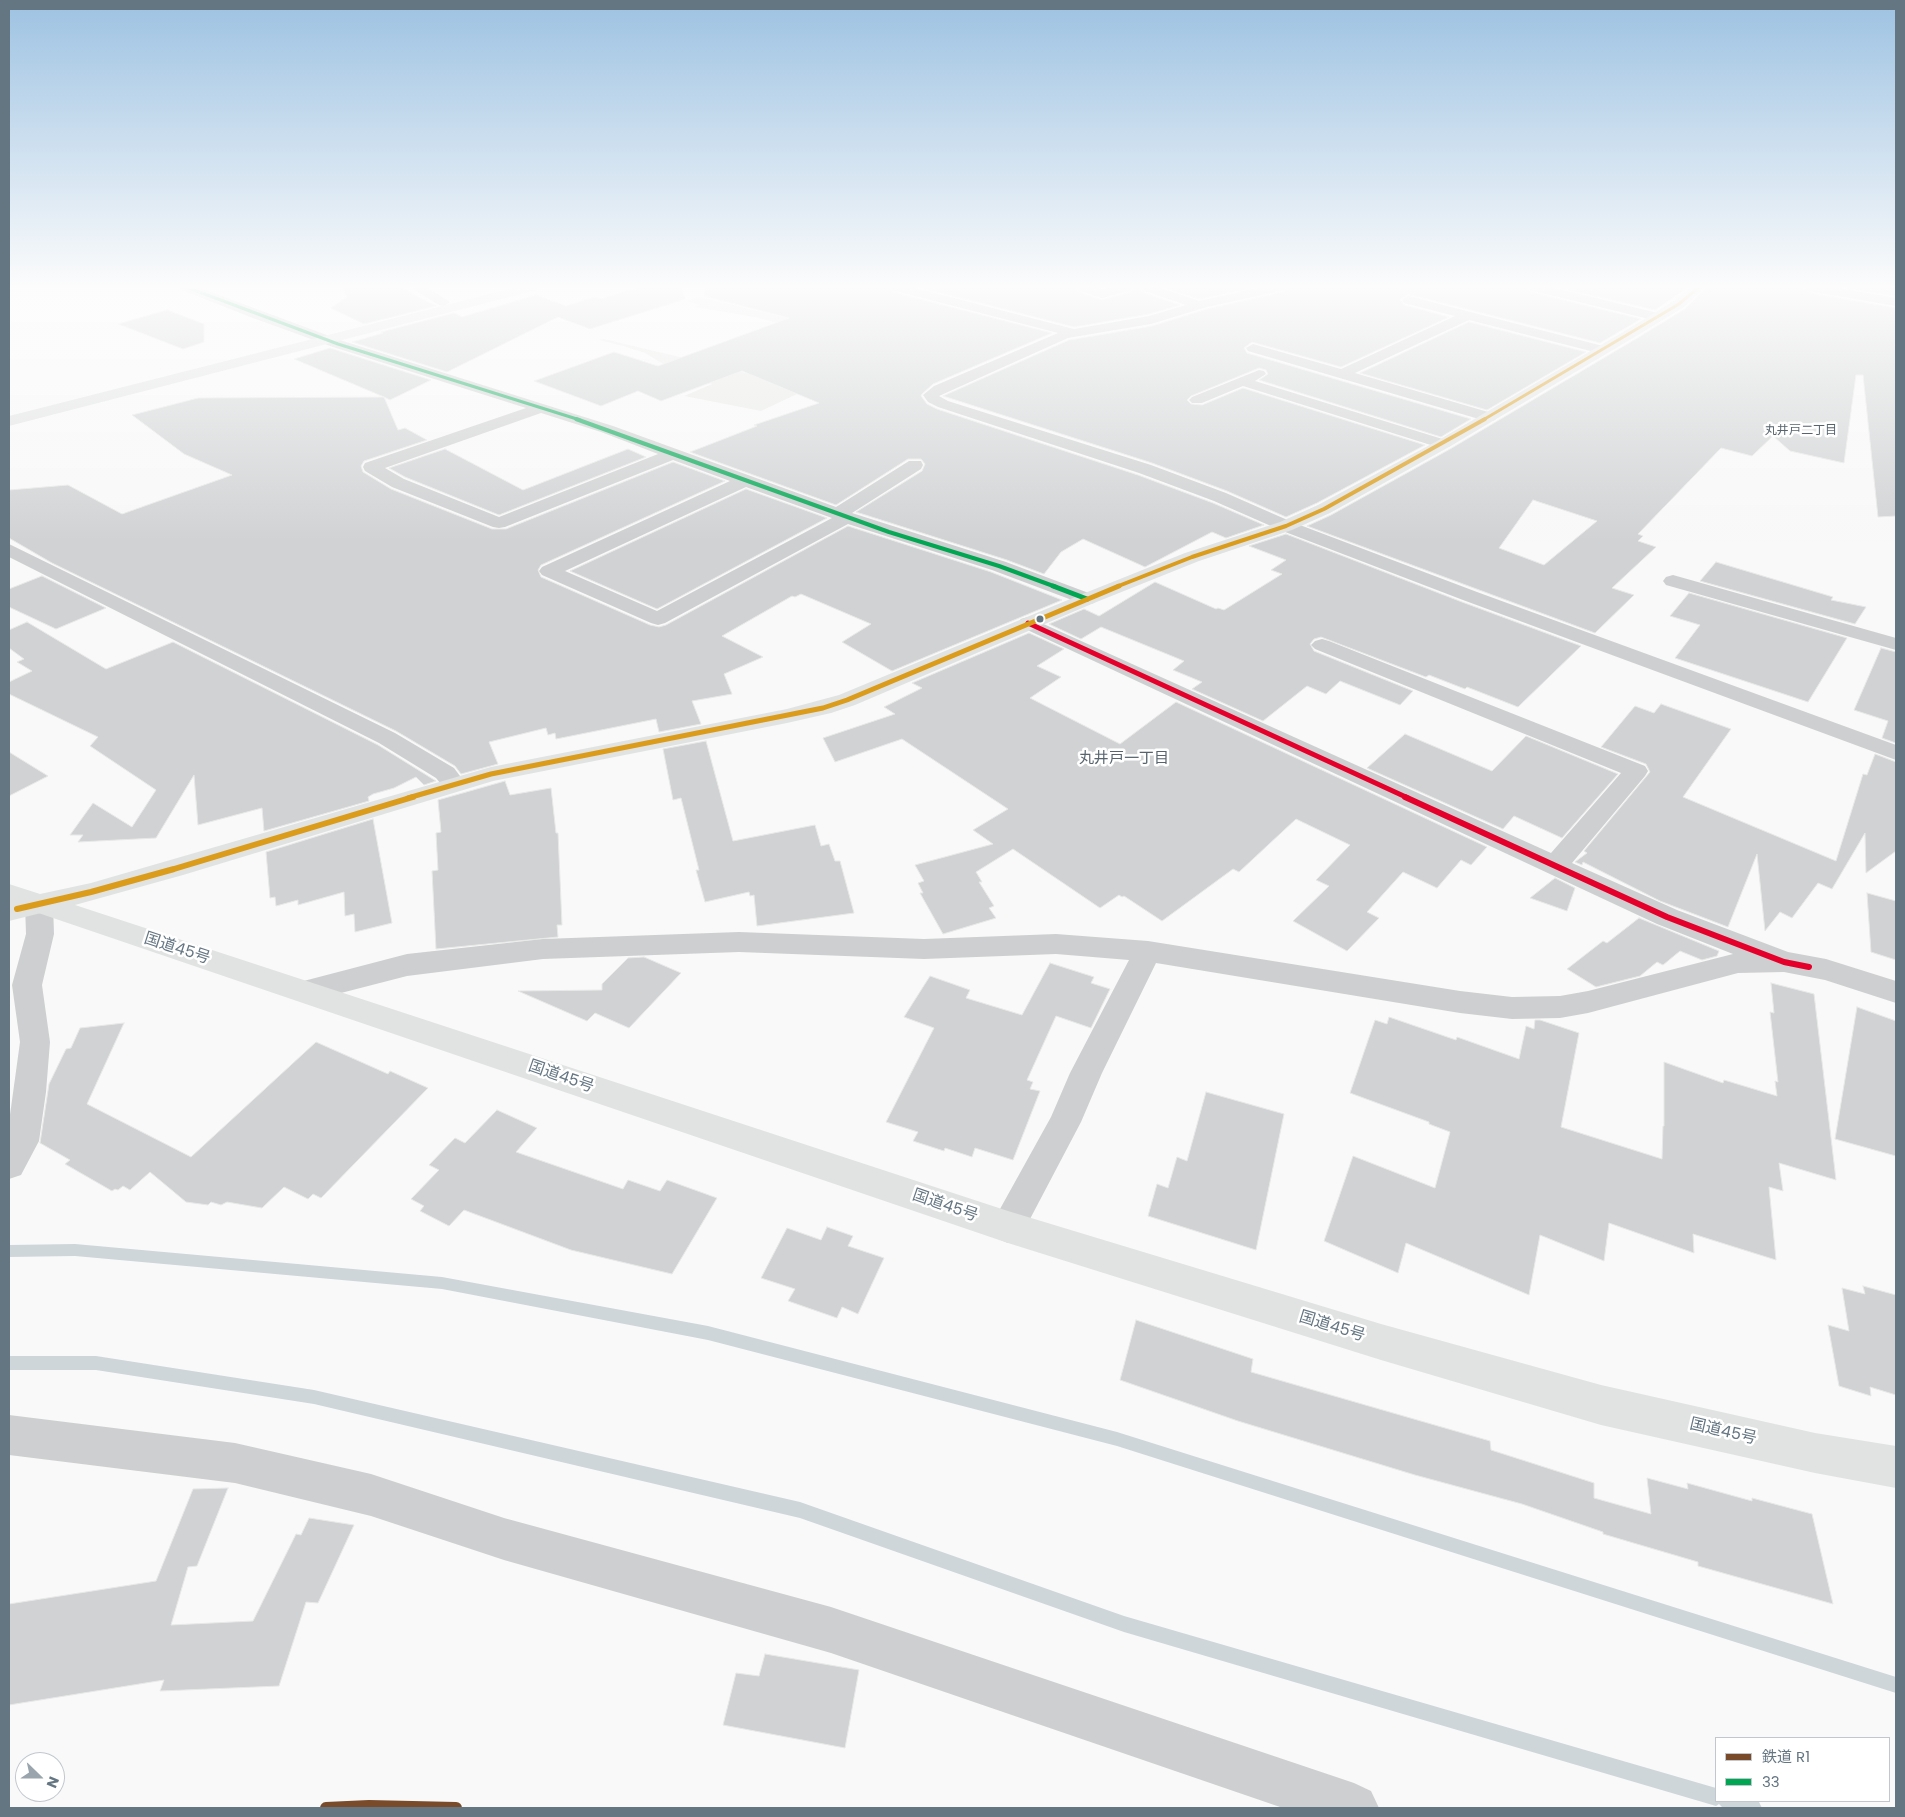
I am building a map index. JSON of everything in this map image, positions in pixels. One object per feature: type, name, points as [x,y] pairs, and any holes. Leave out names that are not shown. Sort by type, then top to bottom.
[{"type":"main road","points":[[9,412],[179,372]]},
{"type":"main road","points":[[9,421],[195,372]]},
{"type":"main road","points":[[19,903],[69,898],[174,869],[491,774],[823,708],[847,700],[1087,599],[1192,557],[1286,526],[1324,509],[1443,444],[1565,372]]},
{"type":"main road","name":"国道45号","points":[[19,903],[306,992],[1008,1227],[1381,1342],[1601,1405],[1815,1453],[1896,1467]]},
{"type":"street","points":[[428,372],[607,429],[842,516],[999,566],[1087,599]]},
{"type":"street","points":[[979,372],[933,393],[933,399],[1154,472],[1220,497],[1286,526],[1896,753]]},
{"type":"street","points":[[1197,400],[1263,372]]},
{"type":"street","points":[[1334,372],[1489,417]]},
{"type":"street","points":[[1342,374],[1347,372]]},
{"type":"street","points":[[1241,381],[1443,444]]},
{"type":"street","points":[[541,408],[371,467],[398,483],[499,523],[673,454]]},
{"type":"street","points":[[745,481],[549,571],[658,619],[842,516],[915,465]]},
{"type":"street","points":[[9,550],[387,738],[445,773],[454,784]]},
{"type":"street","points":[[1673,581],[1896,644]]},
{"type":"street","points":[[1028,623],[1667,917],[1784,962],[1826,970],[1896,992]]},
{"type":"street","points":[[1322,645],[1636,771],[1555,866]]},
{"type":"street","points":[[9,1164],[22,1141],[30,1092],[35,1042],[27,985],[40,934],[19,903]]},
{"type":"street","points":[[306,992],[406,965],[543,949],[739,942],[924,949],[1056,944],[1148,952],[1460,1002],[1512,1008],[1560,1007],[1588,1002],[1738,963],[1784,962]]},
{"type":"street","points":[[1008,1227],[1065,1122],[1086,1074],[1148,952]]},
{"type":"street","points":[[9,1435],[235,1463],[371,1495],[504,1539],[831,1630],[1354,1808]]},
{"type":"shaded area","points":[[679,372],[742,372],[810,388],[761,411],[684,396],[712,384]]},
{"type":"building","points":[[324,372],[405,372],[431,380],[390,400]]},
{"type":"building","points":[[559,372],[740,372],[661,401],[638,391],[601,406],[534,381]]},
{"type":"building","points":[[744,372],[961,372],[933,384],[922,394],[921,396],[927,404],[937,409],[1138,475],[1213,503],[1264,525],[1226,538],[1212,532],[1145,567],[1083,539],[1061,552],[1044,574],[1007,560],[856,512],[922,471],[925,464],[921,459],[908,459],[836,505],[690,452],[757,426],[754,425],[819,403]]},
{"type":"building","points":[[997,372],[1250,372],[1191,396],[1187,400],[1191,404],[1202,405],[1243,388],[1425,445],[1317,503],[1286,517],[1227,491],[1152,463],[943,396]]},
{"type":"building","points":[[1267,372],[1311,372],[1471,419],[1441,437],[1259,380],[1268,374]]},
{"type":"building","points":[[1363,372],[1552,372],[1487,410],[1360,373]]},
{"type":"building","points":[[1580,372],[1896,372],[1896,516],[1878,517],[1863,375],[1856,375],[1844,463],[1790,451],[1773,436],[1752,456],[1721,448],[1638,534],[1643,536],[1638,541],[1656,547],[1612,588],[1634,595],[1595,633],[1307,526],[1331,515],[1450,449]],"holes":[[[1533,500],[1597,521],[1544,565],[1499,548]]]},
{"type":"building","points":[[384,397],[398,430],[405,428],[427,440],[364,461],[361,466],[363,472],[391,489],[492,529],[506,529],[673,462],[725,481],[541,565],[538,570],[541,577],[650,625],[659,627],[666,625],[848,526],[991,572],[1062,600],[892,671],[842,642],[871,624],[801,594],[795,597],[792,596],[722,636],[763,657],[724,674],[732,694],[692,701],[701,724],[659,732],[656,719],[556,739],[555,733],[548,735],[546,728],[489,742],[498,764],[461,774],[455,766],[396,731],[52,563],[9,538],[9,490],[68,485],[122,514],[232,475],[184,454],[132,415],[198,398]]},
{"type":"building","points":[[445,449],[523,490],[628,449],[646,457],[499,515],[405,477],[389,468]]},
{"type":"building","points":[[746,489],[827,518],[657,609],[570,571]]},
{"type":"building","points":[[1286,534],[1581,646],[1518,707],[1467,687],[1465,689],[1429,675],[1426,677],[1321,637],[1314,639],[1310,644],[1314,651],[1413,691],[1400,705],[1340,681],[1326,694],[1307,686],[1263,721],[1192,689],[1202,682],[1173,670],[1184,661],[1101,627],[1081,639],[1049,624],[1084,609],[1099,616],[1155,582],[1216,609],[1224,610],[1282,574],[1271,570],[1286,560],[1249,546]]},
{"type":"building","points":[[1716,562],[1833,597],[1831,600],[1866,607],[1855,624],[1700,581]]},
{"type":"building","points":[[42,576],[106,608],[56,629],[9,607],[9,589]]},
{"type":"building","points":[[1689,593],[1847,638],[1808,702],[1675,658],[1700,625],[1670,616]]},
{"type":"building","points":[[27,622],[106,669],[173,642],[378,745],[436,781],[424,785],[416,777],[394,788],[373,794],[368,797],[369,801],[264,831],[262,808],[198,825],[194,775],[156,838],[78,842],[83,835],[70,835],[93,803],[132,827],[156,790],[90,746],[98,737],[9,694],[9,682],[32,671],[17,662],[24,659],[9,648],[9,630]]},
{"type":"building","points":[[1029,633],[1064,649],[1037,666],[1061,677],[1030,698],[1120,744],[1176,702],[1487,847],[1471,865],[1461,860],[1437,888],[1403,872],[1367,912],[1379,918],[1347,951],[1293,921],[1329,886],[1316,880],[1350,845],[1296,819],[1239,872],[1233,869],[1162,921],[1124,896],[1119,895],[1100,908],[1013,849],[976,872],[982,882],[979,882],[994,906],[989,908],[996,918],[943,934],[920,893],[923,893],[918,883],[924,881],[915,865],[993,844],[973,830],[1008,809],[902,739],[835,762],[823,738],[895,714],[884,707],[922,688],[912,683]]},
{"type":"building","points":[[1881,648],[1896,652],[1896,743],[1882,738],[1888,721],[1854,710]]},
{"type":"building","points":[[1661,704],[1731,729],[1683,797],[1836,861],[1863,774],[1867,775],[1875,754],[1896,762],[1896,851],[1866,873],[1865,833],[1832,889],[1818,883],[1792,918],[1780,912],[1765,931],[1757,854],[1728,927],[1660,901],[1583,862],[1582,865],[1575,862],[1587,853],[1584,851],[1650,772],[1646,764],[1601,747],[1635,706],[1654,713]]},
{"type":"building","points":[[1405,734],[1492,771],[1526,736],[1618,774],[1562,838],[1514,816],[1503,829],[1367,768]]},
{"type":"building","points":[[706,741],[733,841],[815,825],[821,846],[829,844],[835,861],[840,861],[854,913],[757,926],[754,895],[750,896],[749,892],[705,902],[696,870],[699,870],[681,798],[673,800],[663,749]]},
{"type":"building","points":[[9,752],[48,776],[9,796]]},
{"type":"building","points":[[505,781],[510,795],[551,788],[556,833],[558,833],[562,925],[557,925],[558,937],[436,949],[432,871],[438,870],[436,833],[441,832],[438,800]]},
{"type":"building","points":[[373,819],[392,923],[355,932],[354,914],[345,916],[344,892],[298,905],[298,900],[276,906],[275,897],[270,898],[266,852]]},
{"type":"building","points":[[1555,878],[1575,888],[1567,911],[1530,898]]},
{"type":"building","points":[[1867,893],[1896,901],[1896,960],[1871,952]]},
{"type":"building","points":[[1639,918],[1719,951],[1717,956],[1702,960],[1680,951],[1663,965],[1657,962],[1640,976],[1596,987],[1567,969],[1603,941],[1607,943]]},
{"type":"building","points":[[644,957],[681,973],[629,1028],[595,1013],[587,1021],[518,991],[602,990],[602,984],[628,958]]},
{"type":"building","points":[[1050,963],[1094,977],[1091,983],[1110,989],[1091,1028],[1056,1016],[1027,1080],[1033,1082],[1030,1089],[1040,1091],[1013,1160],[975,1148],[972,1157],[945,1148],[944,1151],[913,1141],[918,1132],[886,1122],[934,1028],[904,1017],[930,976],[970,990],[966,998],[1022,1015]]},
{"type":"building","points":[[1771,983],[1814,994],[1836,1180],[1779,1163],[1783,1191],[1769,1187],[1776,1260],[1693,1234],[1694,1253],[1609,1223],[1604,1261],[1540,1235],[1529,1295],[1406,1243],[1398,1273],[1324,1241],[1353,1156],[1435,1188],[1450,1132],[1429,1124],[1429,1122],[1350,1093],[1375,1020],[1387,1024],[1389,1017],[1456,1040],[1457,1037],[1519,1059],[1526,1026],[1534,1029],[1535,1020],[1579,1033],[1561,1127],[1662,1159],[1664,1062],[1723,1083],[1724,1080],[1777,1096],[1775,1081],[1778,1082],[1770,1012],[1774,1013]]},
{"type":"building","points":[[1857,1007],[1896,1021],[1896,1156],[1835,1139]]},
{"type":"building","points":[[124,1023],[87,1104],[191,1157],[316,1042],[388,1074],[390,1071],[428,1088],[321,1198],[313,1194],[308,1199],[284,1187],[262,1208],[227,1202],[221,1205],[211,1202],[208,1205],[186,1202],[150,1172],[130,1190],[123,1186],[118,1190],[112,1191],[65,1164],[70,1160],[40,1143],[49,1084],[66,1049],[71,1048],[80,1028]]},
{"type":"building","points":[[1206,1092],[1284,1114],[1256,1250],[1148,1216],[1157,1184],[1168,1188],[1177,1157],[1187,1161]]},
{"type":"building","points":[[497,1110],[537,1128],[516,1152],[623,1189],[628,1180],[660,1191],[667,1180],[717,1198],[672,1274],[571,1250],[464,1210],[449,1226],[420,1211],[424,1206],[411,1199],[439,1170],[429,1165],[455,1138],[465,1143]]},
{"type":"building","points":[[827,1227],[853,1236],[848,1246],[884,1258],[858,1314],[842,1307],[837,1318],[788,1301],[795,1289],[761,1278],[787,1228],[821,1240]]},
{"type":"building","points":[[1863,1286],[1896,1295],[1896,1395],[1870,1387],[1871,1396],[1839,1386],[1828,1325],[1849,1331],[1842,1288],[1865,1294]]},
{"type":"building","points":[[1136,1320],[1253,1359],[1251,1372],[1490,1441],[1491,1450],[1594,1483],[1594,1498],[1651,1514],[1647,1478],[1688,1489],[1687,1483],[1752,1501],[1752,1498],[1812,1514],[1833,1604],[1698,1566],[1698,1562],[1603,1534],[1603,1532],[1522,1504],[1415,1475],[1238,1421],[1120,1380]]},
{"type":"building","points":[[228,1488],[197,1566],[188,1567],[171,1625],[253,1621],[296,1534],[301,1535],[309,1518],[354,1525],[318,1603],[306,1602],[279,1686],[160,1691],[164,1680],[9,1705],[9,1604],[156,1581],[193,1489]]},
{"type":"building","points":[[765,1654],[859,1670],[845,1748],[723,1725],[736,1673],[759,1676]]},
{"type":"waterway","points":[[9,1251],[75,1250],[442,1283],[708,1333],[1117,1439],[1896,1685]]},
{"type":"waterway","points":[[9,1363],[96,1363],[314,1397],[800,1510],[1124,1624],[1715,1797]]},
{"type":"waterway","points":[[1731,1802],[1753,1808]]},
{"type":"rail line","name":"R1","points":[[326,1808],[369,1806],[456,1808]]},
{"type":"transit line","name":"33","points":[[426,372],[607,429],[745,481],[889,532],[999,566],[1087,599]]},
{"type":"transit line","points":[[17,909],[91,892],[174,869],[491,774],[787,716],[823,708],[847,700],[1087,599],[1192,557],[1286,526],[1324,509],[1443,444],[1566,372]]},
{"type":"transit line","points":[[1028,623],[1667,917],[1784,962],[1809,967]]},
{"type":"district","name":"丸井戸二丁目","points":[[1801,431]]},
{"type":"district","name":"丸井戸一丁目","points":[[1124,759]]}]
